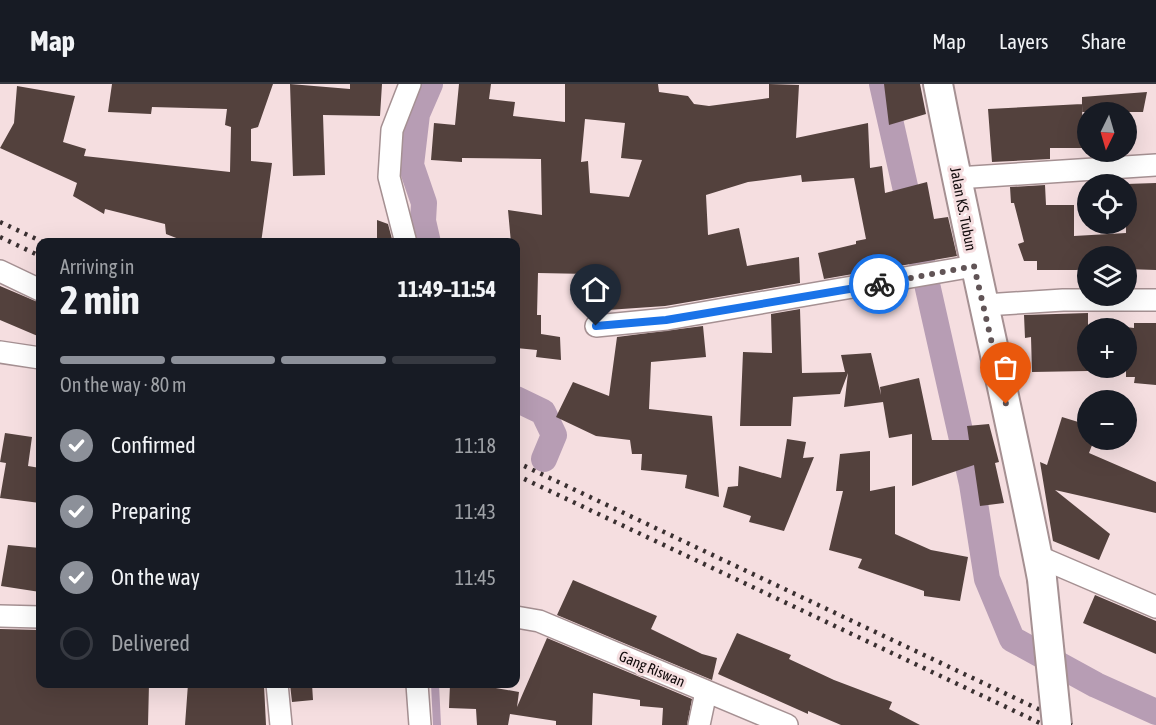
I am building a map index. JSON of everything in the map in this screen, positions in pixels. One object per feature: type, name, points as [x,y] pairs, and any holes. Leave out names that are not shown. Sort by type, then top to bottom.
[{"type":"street","points":[[405,238],[389,177],[392,130],[410,84]]},
{"type":"street","name":"Jalan KS. Tubun","points":[[938,84],[974,266],[1039,568],[1057,725]]},
{"type":"street","points":[[957,178],[1156,165]]},
{"type":"street","points":[[596,326],[666,320],[974,266]]},
{"type":"street","points":[[0,271],[36,288]]},
{"type":"street","points":[[984,305],[1064,300],[1156,300]]},
{"type":"street","points":[[0,352],[36,357]]},
{"type":"street","points":[[1039,568],[1156,607]]},
{"type":"street","points":[[0,616],[36,617]]},
{"type":"street","name":"Gang Riswan","points":[[520,618],[539,621],[786,725]]},
{"type":"street","points":[[277,688],[281,725]]},
{"type":"street","points":[[417,688],[420,725]]},
{"type":"street","points":[[699,725],[706,692]]},
{"type":"building","points":[[112,84],[273,84],[258,127],[251,129],[251,161],[272,163],[262,238],[176,238],[166,234],[165,224],[105,209],[104,214],[73,196],[77,183],[0,148],[14,123],[17,86],[75,96],[63,142],[86,149],[84,156],[230,172],[231,127],[225,125],[227,109],[152,107],[151,114],[108,112]]},
{"type":"building","points":[[290,84],[350,89],[350,84],[382,84],[380,116],[323,115],[325,175],[293,176]]},
{"type":"building","points":[[459,84],[491,84],[489,99],[515,102],[513,116],[565,122],[565,84],[658,84],[659,92],[688,96],[694,104],[709,106],[769,98],[769,84],[799,85],[796,138],[868,123],[870,168],[882,166],[885,193],[927,182],[934,219],[948,217],[957,256],[824,279],[818,253],[856,244],[856,241],[866,239],[854,178],[802,182],[801,175],[748,182],[706,195],[708,235],[739,228],[747,266],[799,257],[800,283],[665,306],[593,311],[589,274],[538,273],[537,315],[541,315],[541,334],[560,337],[561,360],[536,357],[537,350],[520,348],[520,238],[511,238],[508,210],[542,215],[541,159],[462,158],[462,162],[431,160],[434,123],[455,125]],"holes":[[[585,119],[625,123],[621,158],[642,160],[629,197],[590,193],[588,161],[581,162]]]},
{"type":"building","points":[[884,84],[920,84],[926,114],[889,125]]},
{"type":"building","points":[[1147,92],[1143,112],[1137,112],[1137,102],[1082,102],[1082,97]]},
{"type":"building","points":[[1077,104],[1077,148],[1050,148],[1050,159],[992,162],[988,109]]},
{"type":"building","points":[[1156,183],[1156,270],[1137,269],[1137,246],[1077,246],[1077,270],[1037,270],[1037,261],[1024,261],[1018,244],[1024,242],[1014,203],[1011,203],[1010,187],[1045,185],[1046,205],[1074,205],[1074,236],[1137,234],[1137,184]]},
{"type":"building","points":[[377,220],[388,224],[392,238],[377,238]]},
{"type":"building","points":[[0,286],[36,301],[36,335],[0,320]]},
{"type":"building","points":[[800,309],[802,373],[845,372],[841,355],[871,353],[881,395],[880,387],[919,378],[932,440],[969,440],[967,426],[989,424],[999,462],[995,463],[1004,503],[980,506],[974,465],[912,486],[912,434],[889,438],[883,402],[844,407],[848,373],[840,394],[793,397],[791,426],[740,426],[743,352],[772,353],[771,314]]},
{"type":"building","points":[[1088,313],[1088,318],[1077,318],[1077,371],[1032,372],[1031,337],[1025,338],[1024,315]]},
{"type":"building","points":[[1137,323],[1156,323],[1156,385],[1134,383],[1135,378],[1137,378]]},
{"type":"building","points":[[703,326],[706,357],[651,362],[649,409],[712,416],[719,497],[685,488],[687,475],[641,470],[642,454],[632,454],[630,440],[596,436],[556,417],[573,382],[609,396],[617,337]]},
{"type":"building","points":[[1062,417],[1077,422],[1077,450],[1090,450],[1089,453],[1156,482],[1156,513],[1055,490],[1110,534],[1099,560],[1053,541],[1040,462],[1047,465]]},
{"type":"building","points":[[5,433],[32,437],[28,466],[36,467],[36,502],[0,498],[6,463],[0,462]]},
{"type":"building","points":[[787,439],[806,442],[803,458],[814,457],[784,531],[749,522],[751,516],[723,507],[728,487],[738,486],[739,466],[781,478]]},
{"type":"building","points":[[870,451],[870,491],[895,486],[895,534],[931,550],[968,557],[960,601],[924,596],[924,591],[858,568],[862,559],[829,550],[843,491],[836,491],[840,454]]},
{"type":"building","points":[[8,545],[36,548],[36,591],[1,586]]},
{"type":"building","points":[[573,580],[657,616],[651,629],[702,654],[717,658],[712,680],[557,615]]},
{"type":"building","points":[[1095,595],[1156,621],[1156,654],[1083,623]]},
{"type":"building","points":[[0,629],[36,630],[36,688],[149,688],[148,725],[0,725]]},
{"type":"building","points":[[737,633],[791,655],[789,659],[834,680],[892,702],[889,709],[920,725],[841,725],[808,711],[808,714],[718,674]]},
{"type":"building","points":[[547,638],[692,699],[687,725],[662,725],[663,708],[640,706],[640,700],[593,693],[592,725],[556,725],[556,721],[510,714],[508,725],[477,725],[476,709],[449,708],[450,688],[496,688],[519,692],[517,707]]},
{"type":"building","points":[[188,688],[264,688],[266,725],[185,725]]},
{"type":"building","points":[[290,688],[312,688],[313,700],[292,702]]},
{"type":"waterway","points":[[427,238],[423,221],[424,203],[411,165],[417,114],[430,84]]},
{"type":"waterway","points":[[882,84],[972,484],[987,579],[1012,639],[1096,685],[1156,712]]},
{"type":"waterway","points":[[520,401],[543,412],[554,435],[544,459]]},
{"type":"waterway","points":[[435,688],[437,725]]},
{"type":"railway","points":[[0,222],[36,239]]},
{"type":"railway","points":[[0,237],[36,254]]},
{"type":"railway","points":[[520,464],[1072,725]]},
{"type":"railway","points":[[520,477],[1044,725]]},
{"type":"way so far","points":[[879,284],[974,266],[981,287],[1006,404]]},
{"type":"route","points":[[596,326],[666,320],[879,284]]}]
